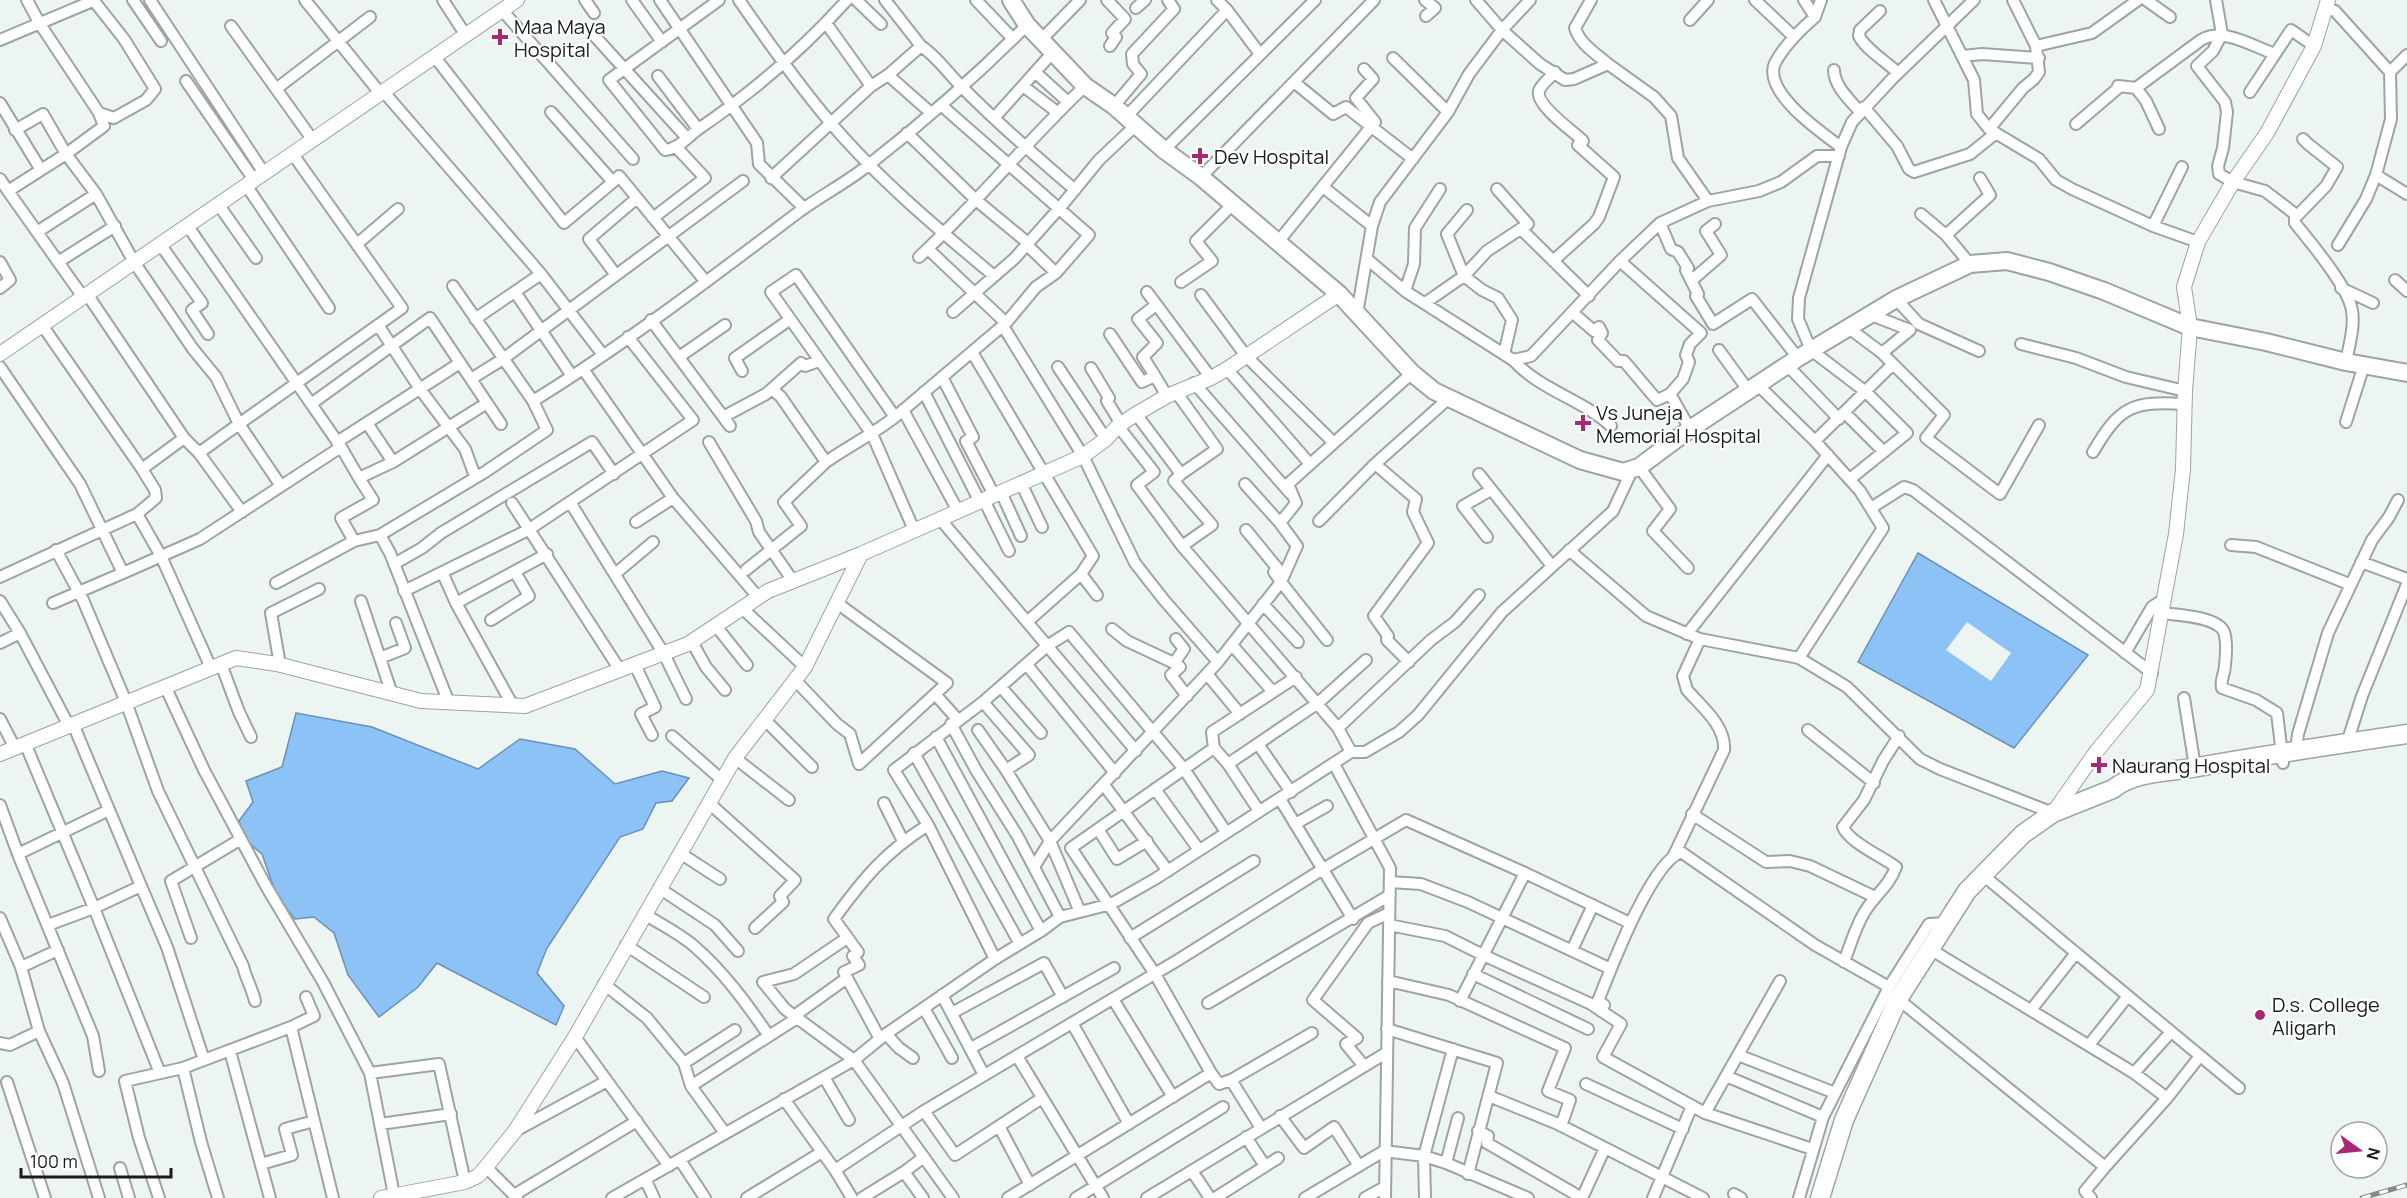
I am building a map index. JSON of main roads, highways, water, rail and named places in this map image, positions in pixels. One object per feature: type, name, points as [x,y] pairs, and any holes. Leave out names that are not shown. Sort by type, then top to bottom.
[{"type":"main road","points":[[1011,0],[1028,25],[1085,86],[1201,177],[1339,294],[1412,373],[1434,391],[1580,460],[1623,472],[1636,467],[1798,358],[1850,329],[1896,299],[1970,264],[2007,261],[2049,272],[2104,291],[2190,327],[2407,374]]},
{"type":"main road","points":[[2113,789],[2120,790],[2347,743],[2407,734]]},
{"type":"main road","points":[[1820,1198],[1844,1120],[1894,993],[1930,949],[1967,891],[2023,834],[2053,813],[2143,776],[2288,755],[2407,745]]},
{"type":"water","points":[[1918,553],[2088,655],[2014,748],[1858,662]]},
{"type":"water","points":[[296,713],[372,727],[478,769],[520,739],[575,749],[615,784],[662,771],[689,778],[672,801],[656,803],[643,829],[620,837],[547,948],[537,973],[564,1006],[556,1025],[437,963],[418,987],[379,1017],[348,975],[334,933],[314,917],[295,919],[277,897],[262,854],[245,840],[239,821],[253,802],[246,781],[282,767]]},
{"type":"railway","points":[[2362,1198],[2407,1185]]},
{"type":"place","name":"Maa Maya Hospital","points":[[500,37]]},
{"type":"place","name":"Dev Hospital","points":[[1200,156]]},
{"type":"place","name":"Vs Juneja Memorial Hospital","points":[[1583,423]]},
{"type":"place","name":"Naurang Hospital","points":[[2099,765]]},
{"type":"place","name":"D.s. College Aligarh","points":[[2260,1015]]}]
